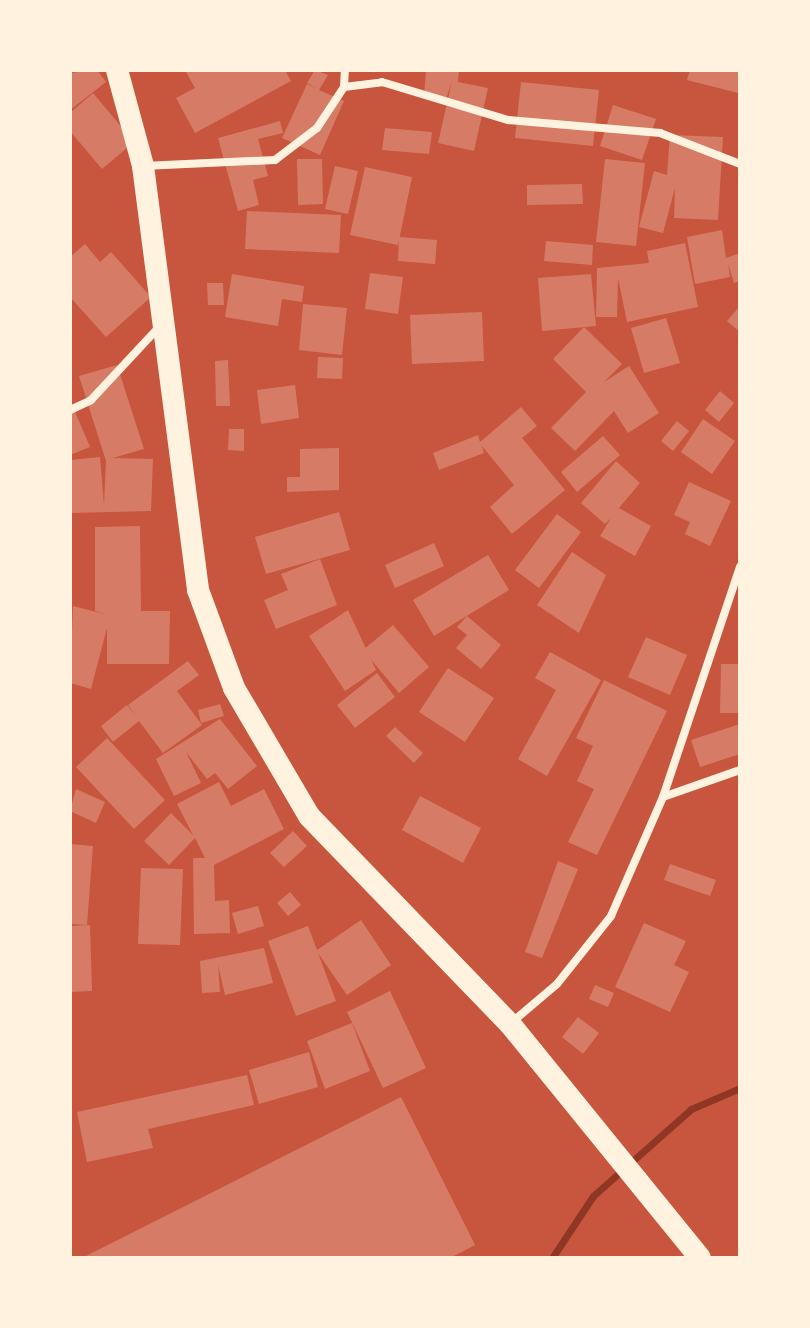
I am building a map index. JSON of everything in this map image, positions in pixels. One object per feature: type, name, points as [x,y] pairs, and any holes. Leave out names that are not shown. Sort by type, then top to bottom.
[{"type":"highway","points":[[117,70],[143,166],[159,327],[198,590],[267,756],[309,816],[510,1024],[608,1138],[700,1258]]},
{"type":"street","points":[[143,166],[275,160],[308,138],[344,87],[345,70]]},
{"type":"street","points":[[344,87],[382,82],[508,120],[660,133],[740,164]]},
{"type":"street","points":[[70,410],[91,400],[159,327]]},
{"type":"street","points":[[510,1024],[557,984],[611,916],[663,797],[740,567]]},
{"type":"street","points":[[663,797],[740,770]]},
{"type":"building","points":[[97,70],[106,82],[70,110],[70,73]]},
{"type":"building","points":[[185,70],[285,70],[291,81],[195,133],[176,98],[195,88]]},
{"type":"building","points":[[315,70],[328,75],[319,90],[344,101],[320,155],[282,138],[307,84],[318,89],[307,83]]},
{"type":"building","points":[[426,70],[459,70],[458,82],[488,88],[474,151],[438,143],[452,81],[446,99],[424,97]]},
{"type":"building","points":[[690,70],[740,70],[738,93],[687,80]]},
{"type":"building","points":[[521,82],[599,90],[593,146],[515,138]]},
{"type":"building","points":[[93,93],[134,142],[102,169],[70,131],[70,113]]},
{"type":"building","points":[[613,105],[656,119],[642,160],[600,146]]},
{"type":"building","points":[[280,121],[283,133],[258,139],[268,176],[253,180],[259,205],[238,211],[218,138]]},
{"type":"building","points":[[385,128],[432,132],[429,154],[382,150]]},
{"type":"building","points":[[670,135],[723,137],[718,220],[674,218],[675,188],[663,233],[639,227],[654,171],[667,175]]},
{"type":"building","points":[[297,159],[322,159],[323,204],[298,205]]},
{"type":"building","points":[[605,159],[645,163],[636,246],[596,242]]},
{"type":"building","points":[[335,166],[358,171],[348,214],[325,209]]},
{"type":"building","points":[[365,167],[412,177],[398,245],[350,235]]},
{"type":"building","points":[[582,184],[583,204],[527,205],[527,185]]},
{"type":"building","points":[[247,211],[341,215],[339,253],[245,249]]},
{"type":"building","points":[[722,230],[726,258],[740,253],[740,281],[734,283],[728,264],[730,277],[695,284],[687,237]]},
{"type":"building","points":[[399,237],[437,240],[435,264],[398,261]]},
{"type":"building","points":[[546,241],[593,245],[592,265],[544,261]]},
{"type":"building","points":[[685,243],[698,307],[627,322],[618,278],[617,317],[596,317],[597,268],[649,263],[647,251]]},
{"type":"building","points":[[85,244],[100,262],[111,252],[151,297],[106,337],[70,297],[70,257]]},
{"type":"building","points":[[370,273],[403,277],[398,314],[365,309]]},
{"type":"building","points":[[232,274],[304,286],[302,302],[282,299],[278,326],[225,317]]},
{"type":"building","points":[[591,274],[596,326],[542,331],[538,278]]},
{"type":"building","points":[[207,283],[223,283],[224,305],[208,305]]},
{"type":"building","points":[[303,304],[347,308],[342,355],[299,350]]},
{"type":"building","points":[[740,306],[740,332],[727,321]]},
{"type":"building","points":[[482,312],[484,361],[412,364],[410,315]]},
{"type":"building","points":[[666,318],[680,363],[644,373],[631,328]]},
{"type":"building","points":[[584,327],[622,364],[604,382],[629,366],[659,413],[628,433],[614,411],[575,451],[551,428],[586,392],[553,359]]},
{"type":"building","points":[[318,357],[343,358],[342,379],[317,378]]},
{"type":"building","points":[[228,360],[230,406],[216,406],[215,361]]},
{"type":"building","points":[[117,365],[144,449],[113,458],[153,459],[151,511],[71,513],[70,460],[100,457],[104,505],[106,461],[79,376]]},
{"type":"building","points":[[295,385],[299,418],[261,424],[257,390]]},
{"type":"building","points":[[720,391],[734,403],[719,422],[705,410]]},
{"type":"building","points":[[70,400],[90,447],[70,455]]},
{"type":"building","points":[[521,407],[537,426],[522,438],[565,490],[512,534],[490,507],[514,485],[482,446],[484,453],[439,470],[433,453],[478,435],[480,442]]},
{"type":"building","points":[[703,419],[735,441],[712,474],[681,452]]},
{"type":"building","points":[[677,421],[689,431],[673,451],[661,441]]},
{"type":"building","points":[[229,429],[244,429],[244,451],[228,450]]},
{"type":"building","points":[[603,436],[620,455],[577,492],[561,472]]},
{"type":"building","points":[[339,448],[339,490],[287,492],[287,477],[300,477],[300,449]]},
{"type":"building","points":[[616,461],[640,483],[619,508],[651,526],[635,556],[600,536],[611,518],[605,524],[581,503]]},
{"type":"building","points":[[689,482],[731,501],[710,546],[685,534],[690,522],[674,515]]},
{"type":"building","points":[[339,512],[350,550],[266,574],[255,537]]},
{"type":"building","points":[[557,514],[581,532],[539,588],[515,570]]},
{"type":"building","points":[[140,526],[141,611],[170,611],[169,664],[107,664],[107,628],[91,689],[70,683],[73,606],[108,615],[95,611],[95,527]]},
{"type":"building","points":[[434,543],[444,566],[395,588],[385,565]]},
{"type":"building","points":[[572,552],[606,575],[579,633],[537,605]]},
{"type":"building","points":[[488,555],[509,590],[434,636],[413,600]]},
{"type":"building","points":[[320,559],[337,605],[276,629],[264,600],[288,590],[281,574]]},
{"type":"building","points":[[348,610],[376,670],[345,691],[309,636]]},
{"type":"building","points":[[467,616],[501,645],[481,669],[456,648],[467,635],[457,627]]},
{"type":"building","points":[[393,625],[429,667],[399,693],[363,650]]},
{"type":"building","points":[[646,637],[687,655],[670,695],[628,677]]},
{"type":"building","points":[[550,652],[601,680],[547,776],[518,759],[556,690],[535,678]]},
{"type":"building","points":[[188,661],[199,675],[177,691],[202,725],[163,753],[139,721],[113,742],[101,726],[127,705],[137,717],[128,705]]},
{"type":"building","points":[[721,664],[740,664],[740,713],[720,713]]},
{"type":"building","points":[[448,668],[494,698],[465,742],[419,712]]},
{"type":"building","points":[[377,673],[395,697],[355,728],[337,705]]},
{"type":"building","points":[[604,680],[667,711],[597,855],[568,842],[594,789],[577,781],[593,746],[576,738]]},
{"type":"building","points":[[220,704],[224,716],[201,723],[198,710]]},
{"type":"building","points":[[220,719],[257,766],[228,789],[215,773],[207,779],[186,752],[201,783],[174,796],[156,759]]},
{"type":"building","points":[[740,724],[740,754],[700,767],[691,740]]},
{"type":"building","points":[[395,727],[423,753],[414,763],[386,736]]},
{"type":"building","points":[[107,738],[165,800],[134,829],[76,767]]},
{"type":"building","points":[[219,782],[231,806],[264,789],[284,829],[214,865],[215,901],[229,900],[230,933],[194,934],[193,858],[205,858],[195,838],[169,865],[144,841],[171,813],[193,835],[177,804]]},
{"type":"building","points":[[76,789],[105,802],[96,823],[70,811]]},
{"type":"building","points":[[420,796],[481,828],[463,863],[402,830]]},
{"type":"building","points":[[293,831],[307,846],[284,867],[270,853]]},
{"type":"building","points":[[70,844],[93,846],[87,925],[70,924]]},
{"type":"building","points":[[558,861],[578,869],[542,958],[525,952]]},
{"type":"building","points":[[670,864],[716,880],[710,896],[664,880]]},
{"type":"building","points":[[141,868],[183,869],[180,945],[138,944]]},
{"type":"building","points":[[290,892],[301,905],[288,916],[277,903]]},
{"type":"building","points":[[258,906],[264,926],[238,934],[232,913]]},
{"type":"building","points":[[361,920],[391,965],[347,995],[318,953],[336,1001],[296,1016],[268,941],[308,926],[317,950]]},
{"type":"building","points":[[644,923],[686,941],[674,965],[689,972],[670,1012],[615,987]]},
{"type":"building","points":[[90,925],[92,991],[70,992],[70,926]]},
{"type":"building","points":[[264,948],[273,983],[225,995],[218,965],[220,992],[202,993],[200,961]]},
{"type":"building","points":[[595,985],[614,993],[608,1007],[589,999]]},
{"type":"building","points":[[390,991],[426,1068],[383,1088],[347,1012]]},
{"type":"building","points":[[578,1017],[599,1033],[583,1054],[562,1037]]},
{"type":"building","points":[[352,1023],[370,1071],[325,1089],[307,1041]]},
{"type":"building","points":[[309,1052],[318,1087],[259,1104],[249,1070]]},
{"type":"building","points":[[247,1075],[254,1105],[148,1129],[153,1148],[87,1162],[77,1112]]},
{"type":"building","points":[[401,1097],[475,1245],[450,1258],[82,1258]]},
{"type":"waterway","points":[[552,1258],[593,1196],[691,1109],[740,1088]]}]
